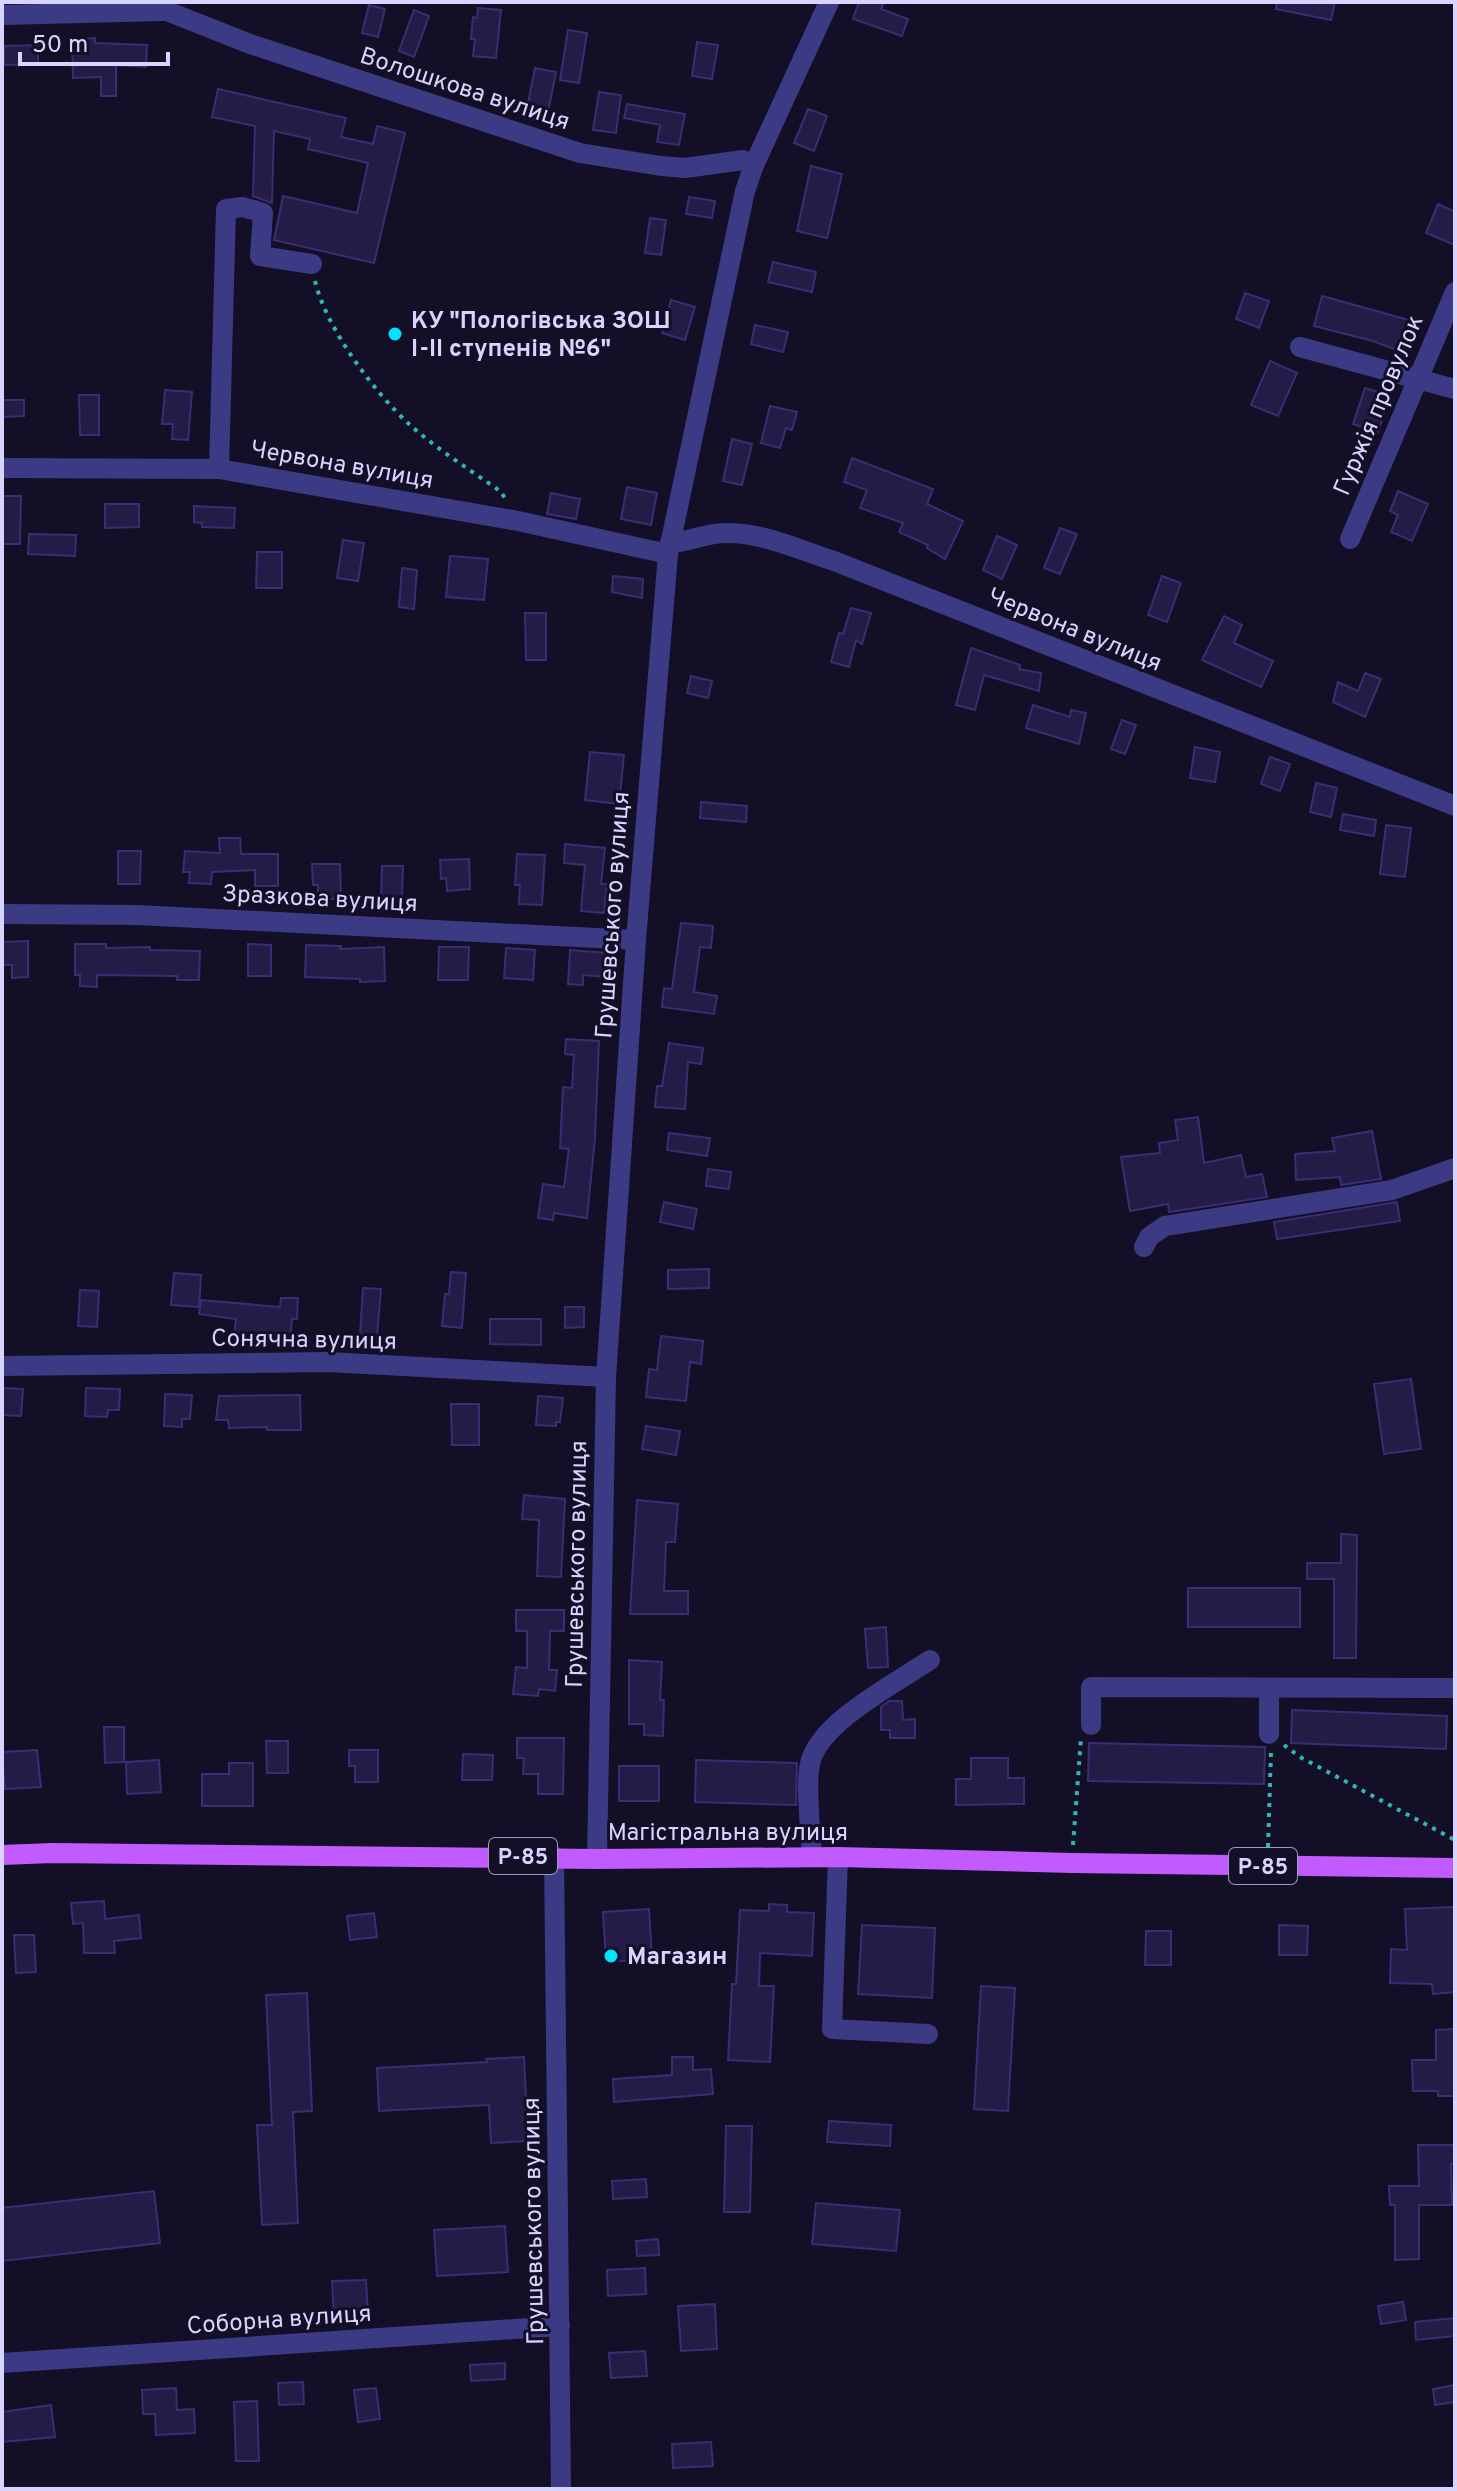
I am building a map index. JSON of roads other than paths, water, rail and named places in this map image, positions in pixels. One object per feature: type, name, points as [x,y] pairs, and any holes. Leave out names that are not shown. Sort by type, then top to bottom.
[{"type":"main road","name":"Магістральна вулиця","points":[[2,1855],[554,1856],[597,1859],[838,1857],[1455,1868]]},
{"type":"street","name":"Волошкова вулиця","points":[[144,2],[250,44],[580,153],[685,168],[743,160],[754,165]]},
{"type":"street","name":"Грушевського вулиця","points":[[597,1859],[606,1377],[636,940],[669,548],[745,191],[829,2]]},
{"type":"street","name":"Волошкова вулиця","points":[[2,15],[167,11]]},
{"type":"street","points":[[219,469],[226,209],[243,207],[263,213],[260,256],[312,264]]},
{"type":"street","name":"Гуржія провулок","points":[[1350,539],[1455,292]]},
{"type":"street","points":[[1300,347],[1455,389]]},
{"type":"street","name":"Червона вулиця","points":[[2,468],[219,469],[669,548],[723,533],[759,536],[1455,806]]},
{"type":"street","name":"Зразкова вулиця","points":[[2,914],[138,915],[636,940]]},
{"type":"street","points":[[1144,1247],[1149,1237],[1165,1226],[1392,1190],[1455,1168]]},
{"type":"street","name":"Сонячна вулиця","points":[[2,1366],[328,1362],[606,1377]]},
{"type":"street","points":[[812,1857],[809,1766],[815,1746],[833,1725],[930,1660]]},
{"type":"street","points":[[1091,1725],[1091,1687],[1455,1688]]},
{"type":"street","points":[[1269,1688],[1269,1734]]},
{"type":"street","name":"Грушевського вулиця","points":[[554,1856],[561,2489]]},
{"type":"street","points":[[838,1857],[832,2029],[928,2034]]},
{"type":"street","name":"Соборна вулиця","points":[[2,2363],[560,2326]]},
{"type":"place","name":"КУ \"Пологівська ЗОШ І-ІІ ступенів №6\"","points":[[395,334]]},
{"type":"place","name":"Магазин","points":[[611,1956]]}]
